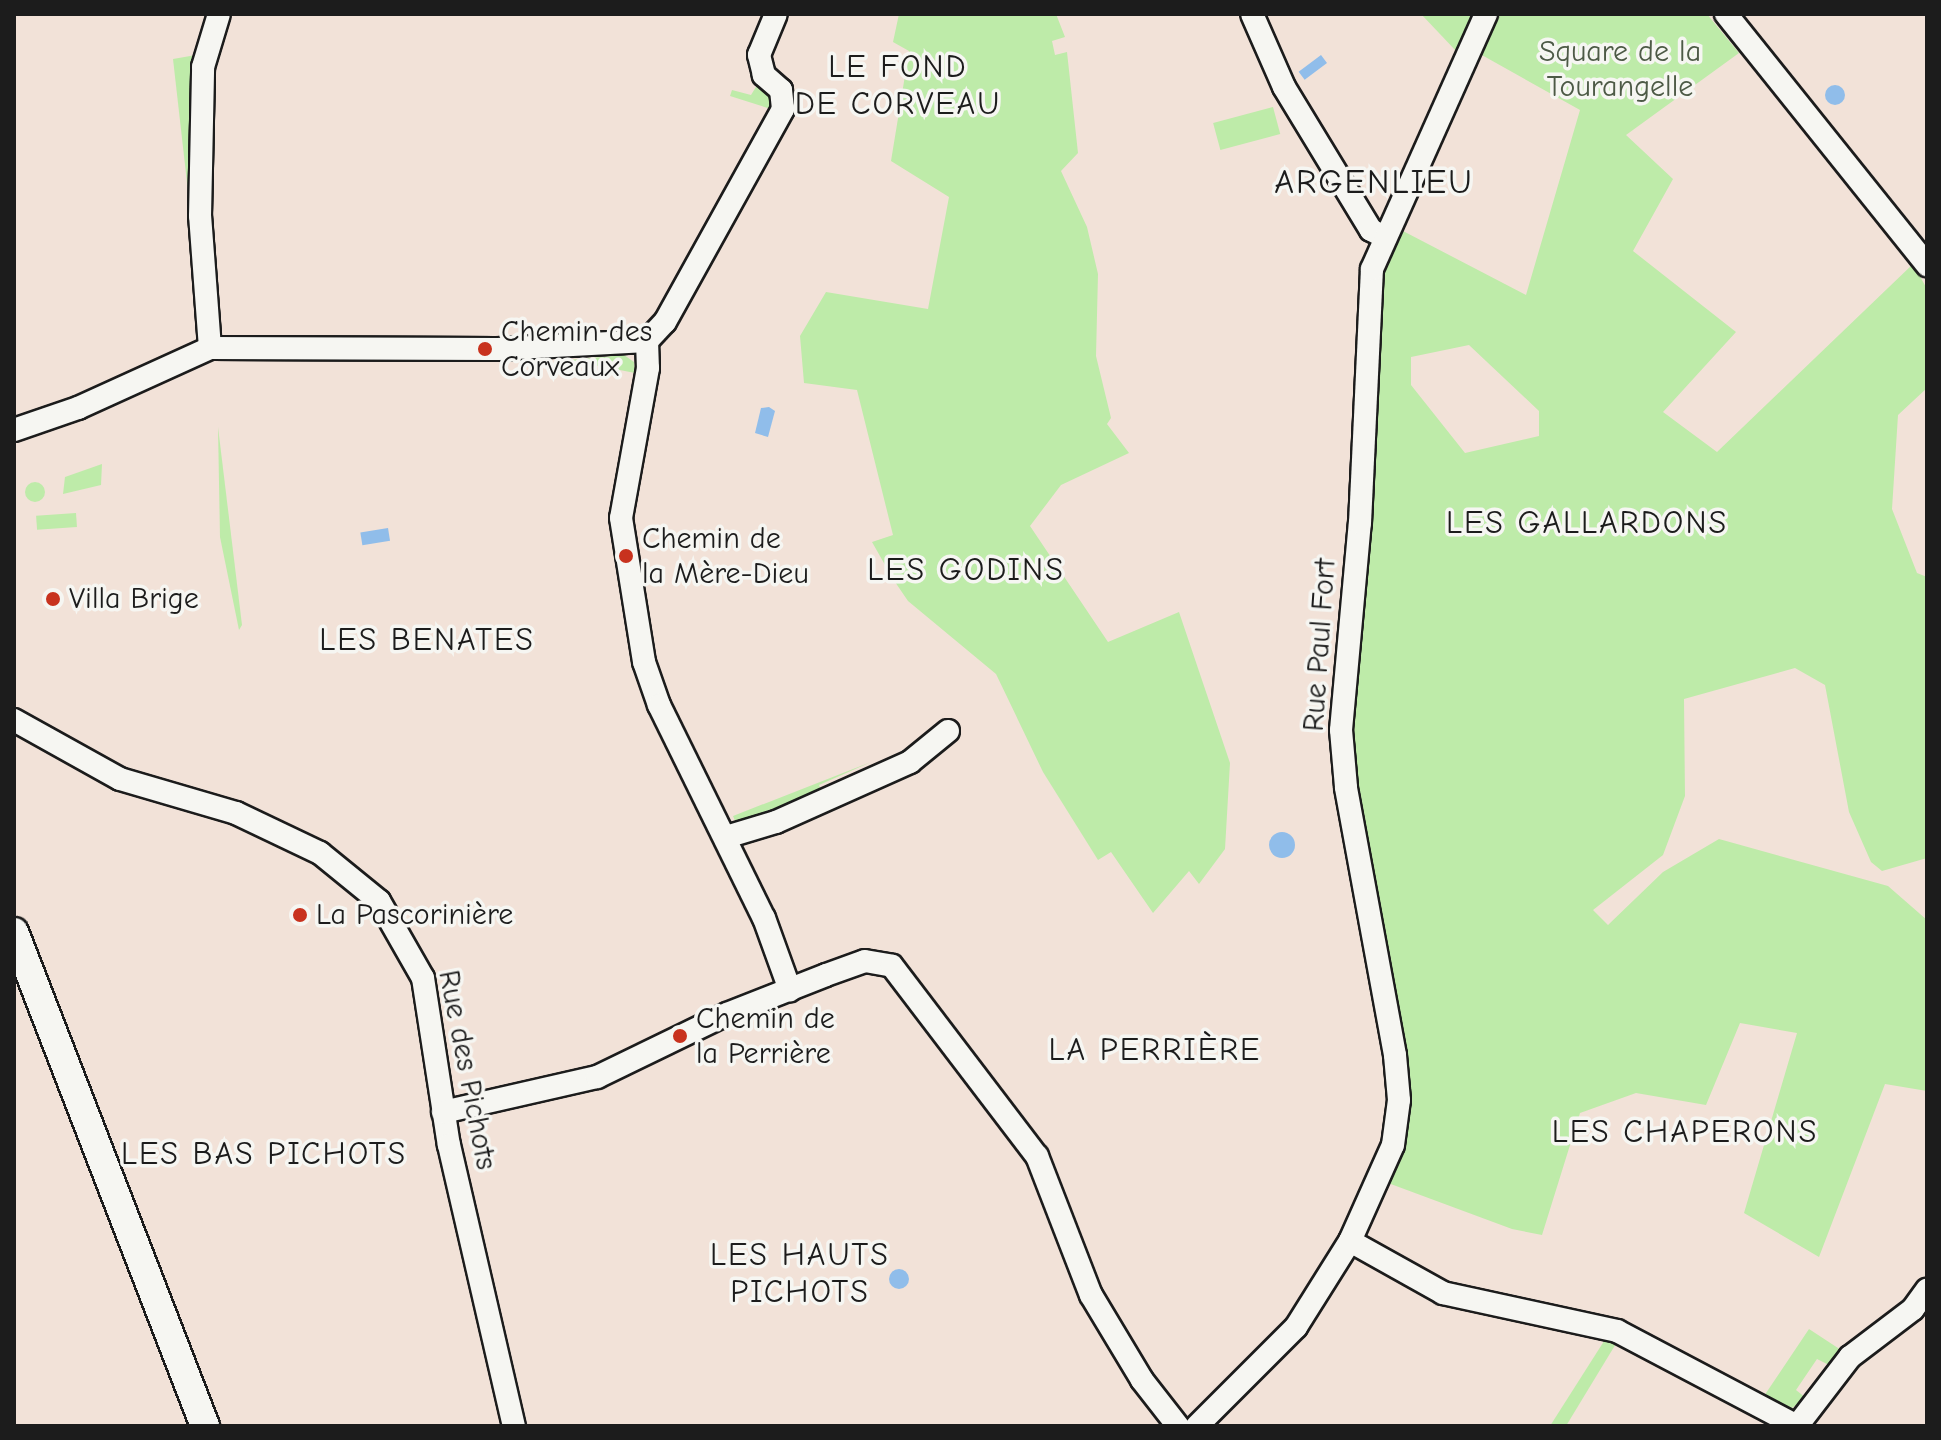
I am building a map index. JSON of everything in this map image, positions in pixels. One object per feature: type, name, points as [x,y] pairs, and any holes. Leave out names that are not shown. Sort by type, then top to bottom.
[{"type":"main road","points":[[14,932],[205,1426]]},
{"type":"street","points":[[210,348],[200,216],[203,67],[219,14]]},
{"type":"street","points":[[14,430],[78,408],[210,348],[498,349],[647,341],[665,322],[783,109],[781,90],[764,75],[759,55],[776,14]]},
{"type":"street","points":[[1252,14],[1284,87],[1371,230],[1385,237]]},
{"type":"street","name":"Rue Paul Fort","points":[[1197,1426],[1289,1336],[1350,1241],[1393,1145],[1399,1100],[1381,963],[1346,787],[1341,730],[1360,523],[1372,269],[1486,14]]},
{"type":"street","points":[[1726,14],[1927,265]]},
{"type":"street","points":[[647,341],[648,368],[623,498],[624,546],[650,683],[764,918],[790,990]]},
{"type":"street","name":"Rue des Pichots","points":[[14,720],[120,779],[236,813],[320,853],[351,875],[379,901],[423,978],[443,1112],[514,1426]]},
{"type":"street","points":[[726,837],[776,822],[910,762],[948,731]]},
{"type":"street","points":[[443,1112],[597,1077],[790,990],[865,961],[877,961],[904,975],[1037,1156],[1091,1295],[1142,1380],[1178,1426]]},
{"type":"street","points":[[1350,1241],[1443,1293],[1617,1331],[1797,1426],[1850,1357],[1913,1309],[1927,1290]]},
{"type":"green space","points":[[899,14],[1056,14],[1065,37],[1052,41],[1055,55],[1067,52],[1078,153],[1061,171],[1087,227],[1098,274],[1096,356],[1111,418],[1107,424],[1129,453],[1061,485],[1030,526],[1108,642],[1179,612],[1230,763],[1225,849],[1199,884],[1189,871],[1153,913],[1111,852],[1098,860],[1043,772],[996,674],[908,601],[872,542],[893,535],[857,390],[804,383],[800,336],[826,292],[928,309],[949,197],[891,161],[909,51],[893,42]]},
{"type":"green space","points":[[1421,14],[1475,14],[1457,52]]},
{"type":"green space","name":"Square de la Tourangelle","points":[[1499,14],[1707,14],[1739,53],[1626,135],[1673,179],[1633,251],[1736,332],[1663,412],[1717,452],[1913,264],[1927,289],[1927,388],[1898,415],[1892,509],[1917,573],[1927,577],[1927,858],[1882,871],[1871,862],[1849,812],[1825,685],[1795,668],[1684,699],[1685,796],[1663,855],[1593,910],[1608,925],[1663,872],[1719,839],[1888,886],[1927,920],[1927,1091],[1885,1084],[1819,1257],[1744,1213],[1797,1033],[1740,1023],[1706,1105],[1636,1093],[1580,1113],[1542,1235],[1512,1229],[1388,1183],[1400,1147],[1402,1056],[1350,731],[1379,271],[1390,244],[1403,231],[1526,295],[1580,110],[1480,54]],"holes":[[[1469,345],[1539,411],[1539,436],[1465,453],[1411,385],[1411,357]]]},
{"type":"green space","points":[[196,55],[196,196],[189,200],[173,59]]},
{"type":"green space","points":[[759,82],[772,91],[774,110],[730,96],[732,90],[751,95]]},
{"type":"green space","points":[[1273,107],[1280,134],[1220,150],[1213,123]]},
{"type":"green space","points":[[624,355],[634,362],[635,373],[569,360]]},
{"type":"green space","points":[[218,427],[242,625],[239,630],[220,537]]},
{"type":"green space","points":[[102,464],[101,485],[63,494],[65,477]]},
{"type":"green space","points":[[35,482],[42,485],[45,492],[42,499],[35,502],[28,499],[25,492],[28,485]]},
{"type":"green space","points":[[76,513],[77,527],[37,530],[36,516]]},
{"type":"green space","points":[[871,762],[819,785],[821,790],[736,823],[733,816]]},
{"type":"green space","points":[[1809,1329],[1841,1350],[1829,1365],[1817,1359],[1796,1390],[1806,1398],[1789,1410],[1764,1396]]},
{"type":"green space","points":[[1606,1338],[1617,1342],[1566,1426],[1550,1426]]},
{"type":"water","points":[[1321,55],[1327,63],[1305,80],[1299,72]]},
{"type":"water","points":[[1835,85],[1842,88],[1845,95],[1842,102],[1835,105],[1828,102],[1825,95],[1828,88]]},
{"type":"water","points":[[769,407],[775,411],[768,437],[755,433],[761,408]]},
{"type":"water","points":[[388,528],[390,541],[362,545],[360,532]]},
{"type":"water","points":[[1282,832],[1291,836],[1295,845],[1291,854],[1282,858],[1273,854],[1269,845],[1273,836]]},
{"type":"water","points":[[899,1269],[906,1272],[909,1279],[906,1286],[899,1289],[892,1286],[889,1279],[892,1272]]},
{"type":"place","name":"Chemin des Corveaux","points":[[485,349]]},
{"type":"place","name":"Chemin de la Mère-Dieu","points":[[626,556]]},
{"type":"place","name":"Villa Brige","points":[[53,599]]},
{"type":"place","name":"La Pascorinière","points":[[300,915]]},
{"type":"place","name":"Chemin de la Perrière","points":[[680,1036]]},
{"type":"district","name":"LE FOND DE CORVEAU","points":[[898,86]]},
{"type":"district","name":"ARGENLIEU","points":[[1374,183]]},
{"type":"district","name":"LES GALLARDONS","points":[[1587,523]]},
{"type":"district","name":"LES GODINS","points":[[966,570]]},
{"type":"district","name":"LES BENATES","points":[[427,640]]},
{"type":"district","name":"LA PERRIÈRE","points":[[1155,1050]]},
{"type":"district","name":"LES CHAPERONS","points":[[1685,1132]]},
{"type":"district","name":"LES BAS PICHOTS","points":[[264,1154]]},
{"type":"district","name":"LES HAUTS PICHOTS","points":[[800,1274]]}]
